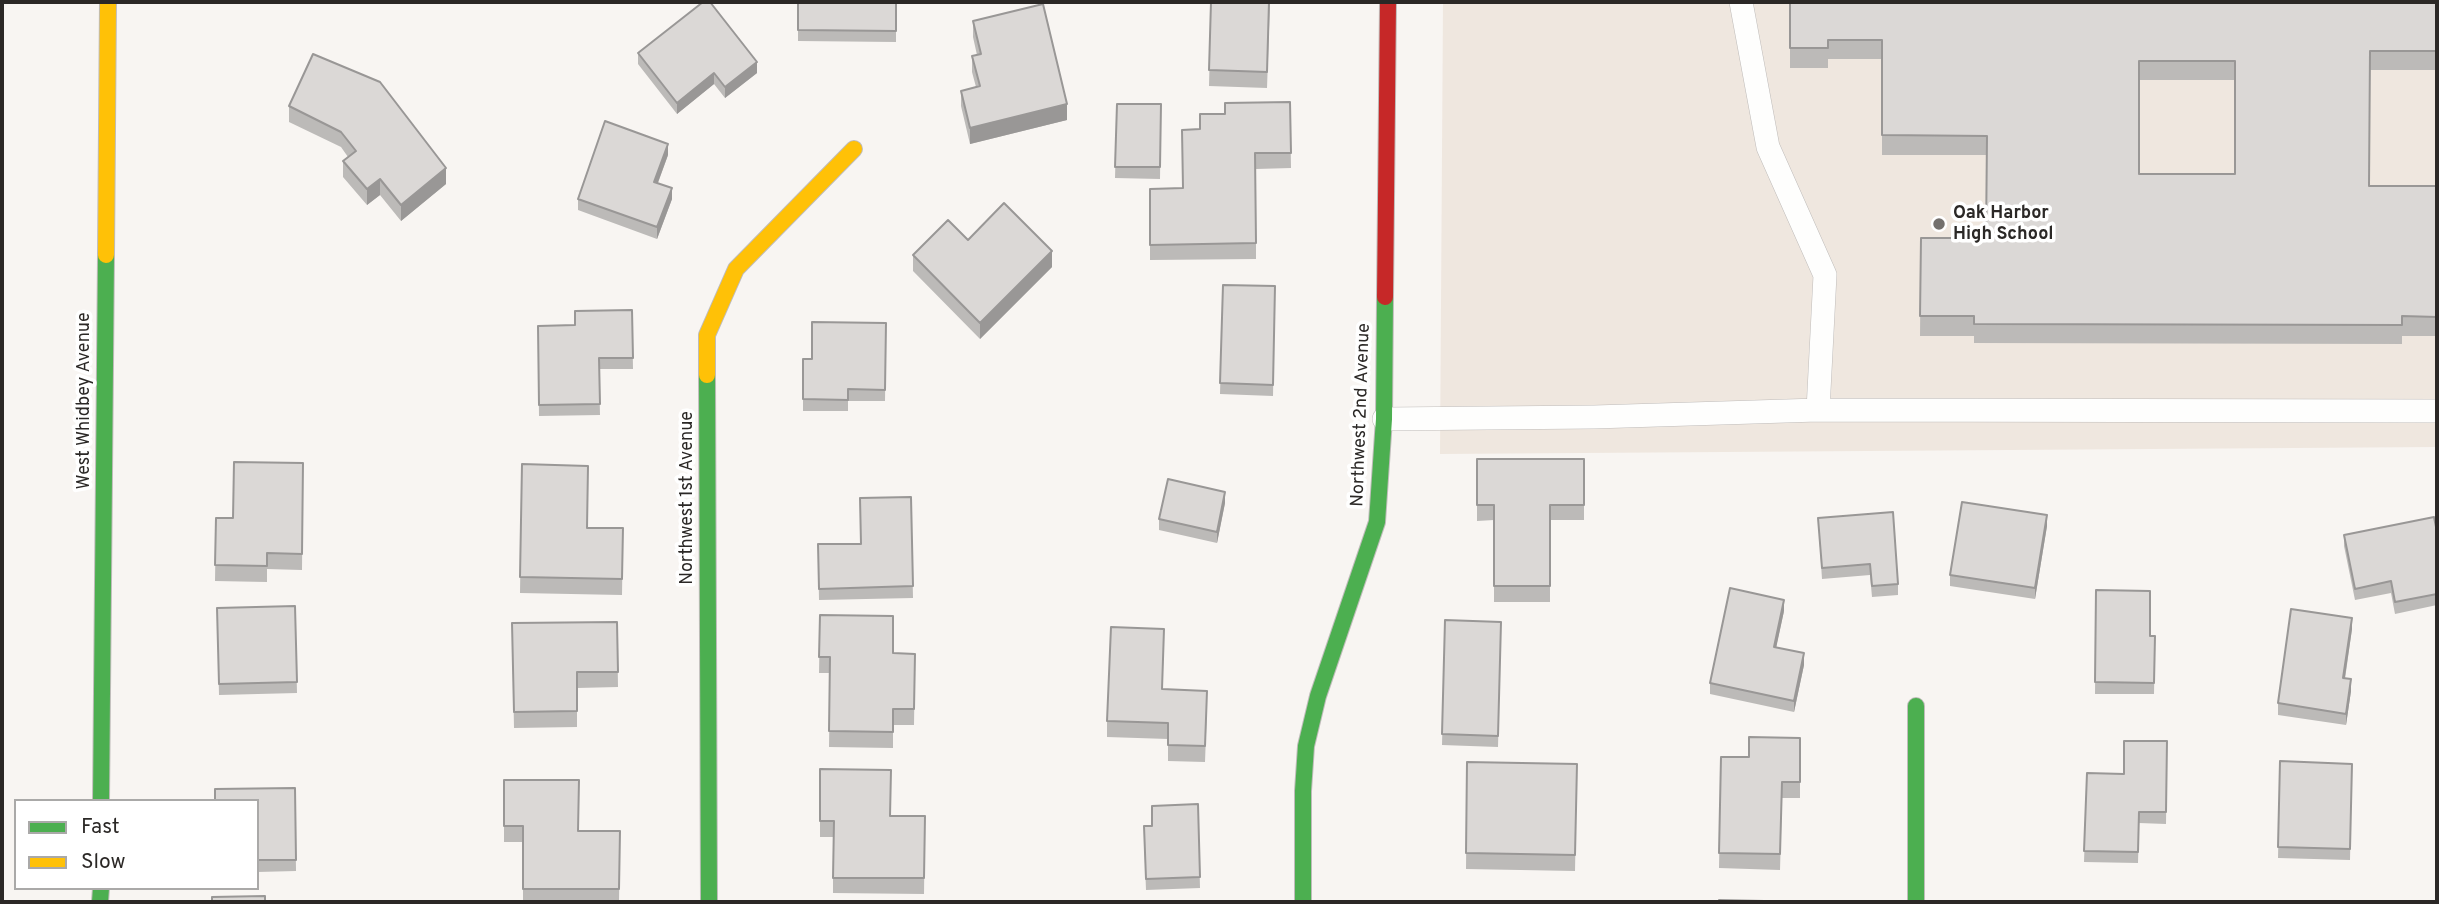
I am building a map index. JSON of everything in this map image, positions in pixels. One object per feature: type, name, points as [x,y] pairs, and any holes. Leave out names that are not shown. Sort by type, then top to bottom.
[{"type":"street","name":"West Whidbey Avenue","points":[[101,799],[108,2]]},
{"type":"street","name":"Northwest 2nd Avenue","points":[[1303,902],[1303,791],[1306,746],[1318,696],[1377,522],[1381,485],[1388,2]]},
{"type":"street","name":"Northwest 1st Avenue","points":[[709,902],[707,335],[736,268],[854,149]]},
{"type":"street","points":[[1916,706],[1916,902]]},
{"type":"lane","points":[[1741,2],[1768,147],[1825,275],[1818,410]]},
{"type":"lane","points":[[1384,419],[1594,417],[1818,410],[2437,411]]},
{"type":"shaded area","name":"Oak Harbor High School","points":[[1443,2],[2437,2],[2437,447],[1440,454]]},
{"type":"building","points":[[703,2],[710,2],[757,62],[725,87],[714,73],[677,103],[638,53]]},
{"type":"building","points":[[798,2],[896,2],[896,31],[798,30]]},
{"type":"building","points":[[1211,2],[1269,2],[1267,72],[1209,70]]},
{"type":"building","points":[[1790,2],[2437,2],[2437,51],[2370,51],[2369,186],[2437,186],[2437,317],[2402,316],[2402,325],[1974,324],[1974,316],[1920,316],[1921,238],[1986,238],[1987,136],[1882,135],[1882,40],[1828,40],[1828,48],[1790,48]],"holes":[[[2139,61],[2235,61],[2235,174],[2139,174]]]},
{"type":"building","points":[[1043,4],[1067,104],[970,128],[961,91],[980,86],[972,56],[981,54],[973,21]]},
{"type":"building","points":[[313,54],[380,82],[446,168],[401,205],[380,179],[367,189],[343,161],[356,151],[341,132],[289,106]]},
{"type":"building","points":[[1290,102],[1291,153],[1255,153],[1256,243],[1150,245],[1150,189],[1183,188],[1182,130],[1200,129],[1200,114],[1225,114],[1225,103]]},
{"type":"building","points":[[1117,104],[1161,104],[1160,167],[1115,167]]},
{"type":"building","points":[[605,121],[668,144],[654,182],[672,188],[657,227],[578,199]]},
{"type":"building","points":[[1004,203],[1052,251],[980,323],[913,255],[948,220],[968,240]]},
{"type":"building","points":[[1223,285],[1275,286],[1273,385],[1220,383]]},
{"type":"building","points":[[632,310],[633,358],[599,358],[600,404],[539,405],[538,326],[575,325],[575,311]]},
{"type":"building","points":[[812,322],[886,323],[885,390],[848,389],[848,400],[803,399],[803,359],[812,359]]},
{"type":"building","points":[[1477,459],[1584,459],[1584,505],[1550,505],[1550,586],[1494,586],[1494,505],[1477,505]]},
{"type":"building","points":[[234,462],[303,463],[302,554],[267,553],[267,566],[215,565],[216,518],[233,518]]},
{"type":"building","points":[[522,464],[588,466],[587,528],[623,528],[622,579],[520,577]]},
{"type":"building","points":[[1168,479],[1225,492],[1217,532],[1159,519]]},
{"type":"building","points":[[911,497],[913,586],[819,589],[818,544],[861,544],[860,498]]},
{"type":"building","points":[[1962,502],[2047,515],[2035,588],[1950,575]]},
{"type":"building","points":[[1893,512],[1898,584],[1872,586],[1870,564],[1822,568],[1818,518]]},
{"type":"building","points":[[2434,517],[2437,532],[2437,594],[2395,602],[2391,581],[2355,589],[2344,535]]},
{"type":"building","points":[[1730,588],[1784,600],[1774,647],[1804,653],[1794,701],[1710,683]]},
{"type":"building","points":[[2096,590],[2150,591],[2150,636],[2155,636],[2154,683],[2095,682]]},
{"type":"building","points":[[295,606],[297,682],[219,684],[217,608]]},
{"type":"building","points":[[2291,609],[2352,618],[2343,678],[2351,679],[2346,714],[2278,703]]},
{"type":"building","points":[[820,615],[893,616],[893,653],[915,654],[914,709],[893,709],[893,732],[829,731],[830,657],[819,657]]},
{"type":"building","points":[[1445,620],[1501,622],[1498,736],[1442,734]]},
{"type":"building","points":[[617,622],[618,672],[577,672],[577,711],[514,712],[512,623]]},
{"type":"building","points":[[1111,627],[1164,629],[1162,689],[1207,691],[1205,746],[1168,745],[1168,723],[1107,721]]},
{"type":"building","points":[[1749,737],[1800,738],[1800,782],[1782,782],[1780,854],[1719,853],[1721,757],[1749,757]]},
{"type":"building","points":[[2124,741],[2167,741],[2166,812],[2139,812],[2138,852],[2084,851],[2087,773],[2124,774]]},
{"type":"building","points":[[2280,761],[2352,764],[2350,849],[2278,847]]},
{"type":"building","points":[[1467,762],[1577,764],[1575,855],[1466,853]]},
{"type":"building","points":[[820,769],[891,770],[890,816],[925,816],[924,878],[833,878],[834,821],[820,821]]},
{"type":"building","points":[[504,780],[579,780],[578,831],[620,831],[619,889],[523,889],[523,826],[504,826]]},
{"type":"building","points":[[295,788],[296,860],[259,860],[259,799],[215,799],[215,789]]},
{"type":"building","points":[[1198,804],[1200,877],[1146,879],[1144,826],[1152,826],[1152,806]]},
{"type":"building","points":[[265,896],[265,902],[212,902],[212,897]]},
{"type":"building","points":[[1719,900],[1810,902],[1719,902]]},
{"type":"traffic: fast","points":[[101,799],[106,255]]},
{"type":"traffic: fast","points":[[1303,902],[1303,791],[1306,746],[1318,696],[1377,522],[1384,419],[1385,297]]},
{"type":"traffic: fast","points":[[707,375],[709,902]]},
{"type":"traffic: fast","points":[[1916,706],[1916,902]]},
{"type":"traffic: fast","points":[[100,902],[101,890]]},
{"type":"traffic: slow","points":[[106,255],[108,2]]},
{"type":"traffic: slow","points":[[707,375],[707,335],[736,269],[854,149]]},
{"type":"traffic: jam","points":[[1385,297],[1388,2]]},
{"type":"place","name":"Oak Harbor High School","points":[[1939,224]]}]
